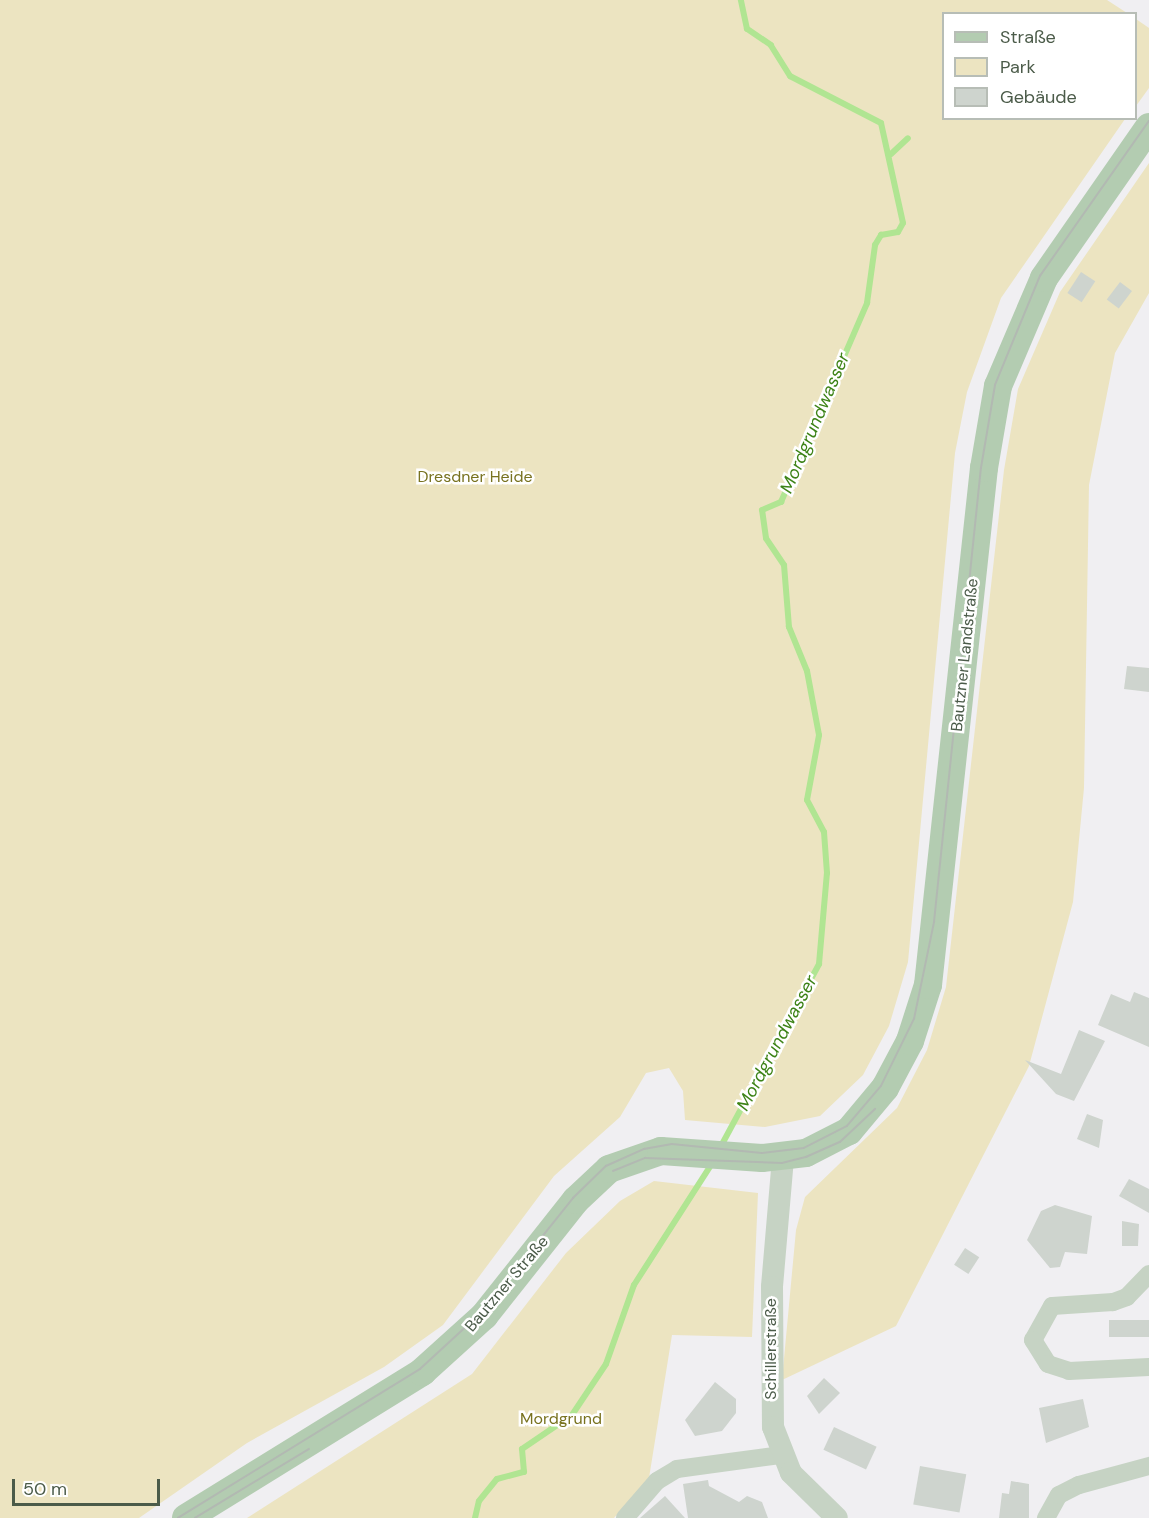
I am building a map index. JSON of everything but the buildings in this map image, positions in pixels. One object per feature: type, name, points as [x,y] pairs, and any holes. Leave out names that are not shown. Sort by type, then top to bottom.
[{"type":"main road","name":"Bautzner Landstraße","points":[[772,1158],[824,1146],[867,1113],[902,1060],[918,1021],[937,922],[984,468],[998,386],[1044,278],[1149,128]]},
{"type":"main road","name":"Bautzner Straße","points":[[186,1518],[422,1372],[484,1316],[590,1184],[624,1161],[672,1150],[772,1158]]},
{"type":"street","name":"Schillerstraße","points":[[772,1158],[770,1404],[780,1455],[803,1488],[837,1518]]},
{"type":"street","points":[[1149,1274],[1127,1297],[1113,1302],[1052,1306],[1033,1340],[1048,1364],[1070,1371],[1149,1367]]},
{"type":"street","points":[[625,1518],[657,1481],[677,1469],[780,1455]]},
{"type":"street","points":[[1046,1518],[1059,1495],[1079,1485],[1149,1466]]},
{"type":"green space","name":"Dresdner Heide","points":[[0,0],[1107,0],[1125,12],[942,12],[942,120],[1124,120],[1001,298],[967,392],[955,453],[908,962],[889,1026],[863,1075],[820,1116],[765,1127],[685,1120],[683,1091],[669,1068],[646,1073],[620,1117],[554,1176],[443,1325],[384,1367],[247,1443],[139,1518],[0,1518]]},
{"type":"green space","points":[[1137,20],[1149,28],[1149,88],[1137,105]]},
{"type":"green space","points":[[1149,163],[1149,293],[1115,353],[1089,485],[1084,788],[1073,902],[1029,1066],[896,1326],[782,1380],[796,1230],[805,1197],[897,1108],[927,1050],[946,987],[1004,470],[1018,389],[1060,292]]},
{"type":"green space","name":"Mordgrund","points":[[654,1181],[758,1193],[752,1337],[672,1335],[649,1478],[614,1518],[247,1518],[472,1374],[566,1253],[620,1201]]},
{"type":"waterway","name":"Mordgrundwasser","points":[[720,1148],[819,964],[827,873],[824,832],[807,800],[819,735],[807,671],[789,627],[784,565],[766,538],[762,510],[781,502],[867,303],[875,245],[881,235],[898,232],[903,223],[881,123],[790,76],[771,45],[747,29],[741,0]]},
{"type":"waterway","points":[[891,154],[908,138]]},
{"type":"waterway","name":"Mordgrundwasser","points":[[475,1518],[479,1501],[497,1479],[524,1472],[522,1449],[572,1415],[606,1364],[634,1285],[713,1162]]},
{"type":"tram line","points":[[178,1518],[420,1369],[481,1313],[573,1198],[606,1166],[644,1149],[672,1144],[762,1153],[804,1148],[847,1126],[881,1086],[914,1019],[934,922],[981,468],[995,385],[1040,276],[1149,121]]},
{"type":"tram line","points":[[613,1171],[645,1158],[782,1163],[806,1157],[840,1142],[875,1109]]},
{"type":"tram line","points":[[195,1518],[309,1449]]}]
